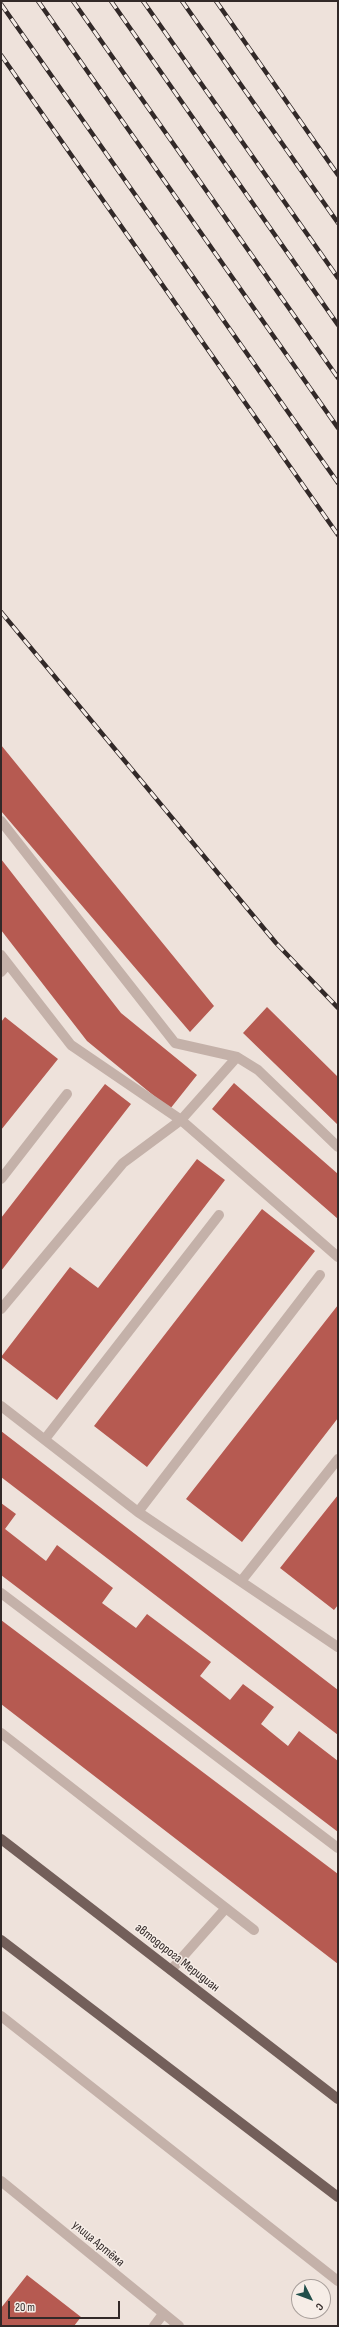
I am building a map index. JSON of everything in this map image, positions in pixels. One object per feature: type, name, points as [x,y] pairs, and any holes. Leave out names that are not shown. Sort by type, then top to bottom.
[{"type":"main road","name":"автодорога Меридиан","points":[[1,1839],[338,2099]]},
{"type":"main road","points":[[1,1940],[338,2197]]},
{"type":"street","points":[[1,821],[175,1042],[237,1056],[258,1070],[338,1146]]},
{"type":"street","points":[[1,955],[71,1045],[181,1120],[338,1258]]},
{"type":"street","points":[[1,972],[8,964]]},
{"type":"street","points":[[1,1309],[122,1163],[181,1120],[237,1056]]},
{"type":"street","points":[[2,1174],[67,1094]]},
{"type":"street","points":[[44,1439],[219,1215]]},
{"type":"street","points":[[138,1512],[320,1275]]},
{"type":"street","points":[[1,1406],[138,1512],[242,1580],[338,1647]]},
{"type":"street","points":[[242,1580],[338,1459]]},
{"type":"street","points":[[1,1593],[338,1848]]},
{"type":"street","points":[[1,1733],[254,1930]]},
{"type":"street","points":[[171,1970],[226,1908]]},
{"type":"street","points":[[1,2016],[338,2282]]},
{"type":"street","name":"улица Артёма","points":[[1,2181],[179,2326]]},
{"type":"street","points":[[154,2326],[163,2314]]},
{"type":"building","points":[[1,745],[214,1006],[190,1032],[1,811]]},
{"type":"building","points":[[1,859],[121,1013],[197,1075],[170,1109],[87,1041],[1,930]]},
{"type":"building","points":[[267,1007],[338,1077],[338,1125],[243,1033]]},
{"type":"building","points":[[5,1017],[58,1059],[1,1130],[1,1022]]},
{"type":"building","points":[[234,1083],[338,1174],[338,1219],[212,1109]]},
{"type":"building","points":[[105,1084],[131,1104],[1,1271],[1,1218]]},
{"type":"building","points":[[197,1159],[225,1180],[57,1400],[1,1357],[70,1267],[98,1288]]},
{"type":"building","points":[[262,1209],[315,1251],[147,1467],[94,1426]]},
{"type":"building","points":[[338,1305],[338,1418],[242,1542],[186,1499]]},
{"type":"building","points":[[1,1431],[338,1690],[338,1735],[1,1477]]},
{"type":"building","points":[[338,1495],[338,1605],[334,1610],[280,1568]]},
{"type":"building","points":[[1,1503],[16,1514],[5,1529],[46,1561],[57,1545],[113,1588],[102,1603],[136,1628],[147,1614],[211,1662],[200,1676],[230,1700],[243,1684],[274,1707],[261,1724],[288,1746],[299,1731],[338,1761],[338,1832],[1,1575]]},
{"type":"building","points":[[1,1620],[338,1874],[338,1964],[1,1704]]},
{"type":"building","points":[[27,2275],[81,2317],[74,2326],[1,2326],[1,2308]]},
{"type":"railway","points":[[38,1],[338,428]]},
{"type":"railway","points":[[73,1],[338,378]]},
{"type":"railway","points":[[111,1],[338,325]]},
{"type":"railway","points":[[143,1],[338,278]]},
{"type":"railway","points":[[182,1],[338,223]]},
{"type":"railway","points":[[216,1],[338,175]]},
{"type":"railway","points":[[1,4],[338,483]]},
{"type":"railway","points":[[1,55],[338,535]]},
{"type":"railway","points":[[1,612],[276,943],[338,1008]]}]
